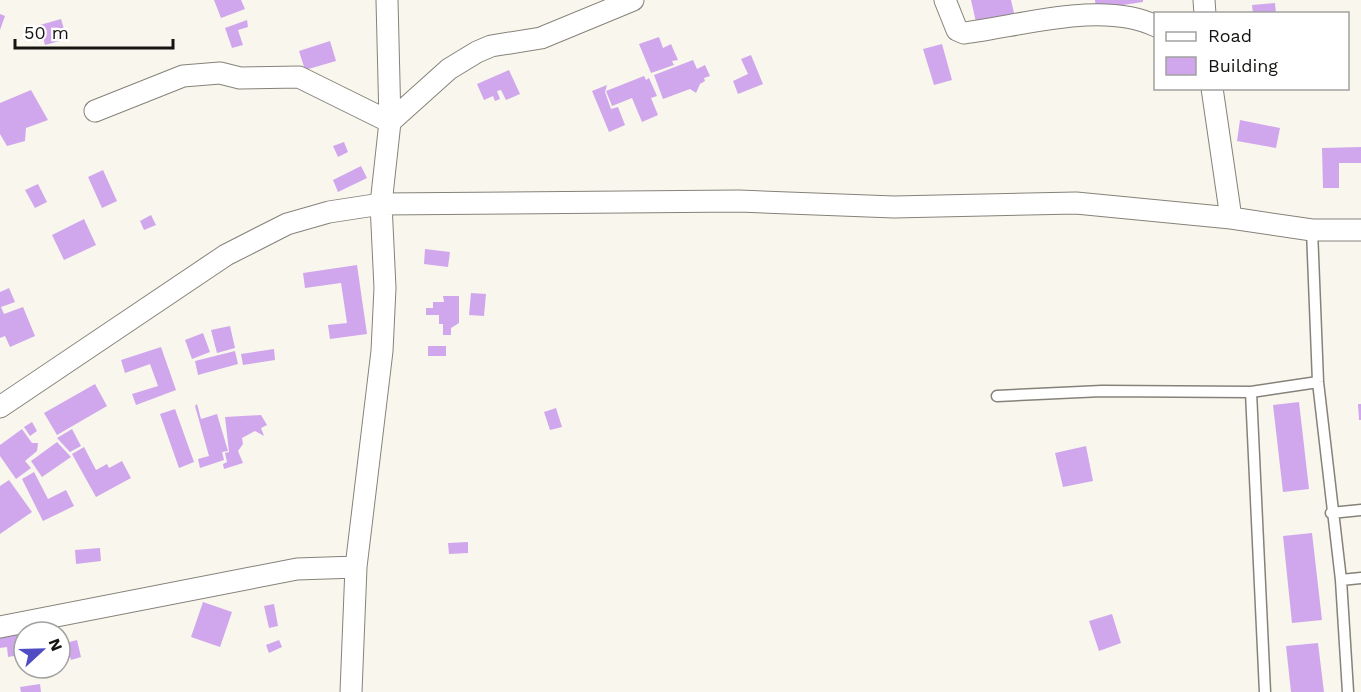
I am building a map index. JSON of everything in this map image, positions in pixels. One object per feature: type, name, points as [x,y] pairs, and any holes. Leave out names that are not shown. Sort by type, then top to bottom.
[{"type":"street","points":[[351,692],[356,567],[382,351],[385,288],[381,204],[390,122],[387,0]]},
{"type":"street","points":[[390,122],[449,69],[477,52],[491,46],[541,38],[633,0]]},
{"type":"street","points":[[945,0],[954,23],[961,33],[1020,26],[1072,14],[1143,20],[1154,26]]},
{"type":"street","points":[[95,111],[183,76],[220,73],[240,78],[299,77],[390,122]]},
{"type":"street","points":[[1212,90],[1231,218]]},
{"type":"street","points":[[0,407],[226,255],[287,224],[329,212],[381,204],[739,201],[894,207],[1076,203],[1231,218],[1312,230],[1361,230]]},
{"type":"street","points":[[0,627],[297,569],[356,567]]},
{"type":"lane","points":[[1312,230],[1318,382],[1331,513],[1341,580],[1348,692]]},
{"type":"lane","points":[[997,396],[1102,391],[1251,392],[1318,382]]},
{"type":"lane","points":[[1251,392],[1265,692]]},
{"type":"lane","points":[[1331,513],[1361,510]]},
{"type":"lane","points":[[1341,580],[1361,578]]},
{"type":"building","points":[[214,0],[241,0],[245,9],[221,18]]},
{"type":"building","points":[[971,0],[1011,0],[1014,13],[976,22]]},
{"type":"building","points":[[1095,0],[1143,0],[1143,2],[1096,9]]},
{"type":"building","points":[[1275,3],[1276,12],[1253,12],[1252,5]]},
{"type":"building","points":[[0,14],[5,16],[0,30]]},
{"type":"building","points":[[61,19],[67,39],[45,45],[40,25]]},
{"type":"building","points":[[247,20],[248,27],[238,30],[243,45],[232,48],[225,28]]},
{"type":"building","points":[[659,37],[663,48],[671,44],[678,60],[672,61],[674,65],[651,73],[639,44]]},
{"type":"building","points":[[330,41],[336,61],[305,70],[299,51]]},
{"type":"building","points":[[942,44],[952,80],[934,85],[923,49]]},
{"type":"building","points":[[751,55],[763,84],[738,94],[733,81],[748,74],[741,59]]},
{"type":"building","points":[[693,60],[697,69],[705,65],[710,76],[704,78],[705,81],[700,84],[696,93],[690,89],[663,99],[654,75]]},
{"type":"building","points":[[509,70],[520,94],[506,100],[501,90],[497,91],[500,99],[495,101],[493,96],[484,100],[477,84]]},
{"type":"building","points":[[644,76],[646,80],[649,78],[657,96],[651,98],[658,115],[642,122],[632,98],[612,106],[606,91]]},
{"type":"building","points":[[607,85],[605,92],[611,109],[618,107],[625,125],[609,132],[592,91]]},
{"type":"building","points":[[31,90],[48,120],[26,128],[25,141],[7,146],[0,134],[0,103]]},
{"type":"building","points":[[1240,120],[1280,128],[1276,148],[1237,141]]},
{"type":"building","points":[[344,142],[348,152],[338,157],[333,146]]},
{"type":"building","points":[[1361,147],[1361,163],[1339,163],[1339,188],[1323,188],[1322,148]]},
{"type":"building","points":[[361,166],[367,178],[338,192],[333,180]]},
{"type":"building","points":[[103,170],[117,201],[102,208],[88,177]]},
{"type":"building","points":[[38,184],[47,202],[35,208],[25,190]]},
{"type":"building","points":[[151,215],[156,225],[144,230],[140,221]]},
{"type":"building","points":[[84,219],[96,245],[64,260],[52,235]]},
{"type":"building","points":[[425,249],[450,252],[448,267],[424,264]]},
{"type":"building","points":[[357,265],[367,334],[330,339],[328,325],[347,323],[341,283],[305,288],[303,273]]},
{"type":"building","points":[[9,288],[15,302],[1,307],[4,314],[23,307],[35,336],[10,347],[5,336],[0,338],[0,292]]},
{"type":"building","points":[[471,293],[486,294],[484,316],[469,315]]},
{"type":"building","points":[[443,296],[459,296],[459,323],[451,328],[451,335],[443,335],[443,324],[439,324],[439,315],[426,315],[426,308],[433,308],[433,302],[444,302]]},
{"type":"building","points":[[230,326],[235,348],[217,353],[211,330]]},
{"type":"building","points":[[203,333],[210,352],[192,359],[185,340]]},
{"type":"building","points":[[428,346],[446,346],[446,356],[428,356]]},
{"type":"building","points":[[161,347],[176,390],[136,405],[132,394],[158,386],[150,364],[125,373],[121,360]]},
{"type":"building","points":[[274,349],[275,360],[243,365],[241,354]]},
{"type":"building","points":[[235,351],[238,364],[198,375],[195,361]]},
{"type":"building","points":[[95,384],[107,406],[57,435],[44,413]]},
{"type":"building","points":[[1299,402],[1309,489],[1283,492],[1273,405]]},
{"type":"building","points":[[197,404],[201,419],[217,414],[228,451],[222,452],[224,460],[200,468],[198,459],[209,456],[195,406]]},
{"type":"building","points":[[1358,404],[1361,404],[1361,420],[1359,420]]},
{"type":"building","points":[[556,408],[562,427],[550,430],[544,412]]},
{"type":"building","points":[[175,409],[194,462],[179,468],[160,414]]},
{"type":"building","points":[[261,415],[267,425],[261,428],[264,436],[255,431],[242,438],[243,444],[238,451],[243,463],[224,469],[223,464],[227,462],[225,453],[229,452],[225,417]]},
{"type":"building","points":[[32,422],[37,431],[30,436],[24,427]]},
{"type":"building","points":[[22,429],[32,443],[38,443],[37,451],[25,461],[31,468],[16,479],[0,456],[0,445]]},
{"type":"building","points":[[72,429],[81,446],[70,452],[57,438]]},
{"type":"building","points":[[57,442],[71,457],[42,477],[31,461]]},
{"type":"building","points":[[1086,446],[1093,481],[1063,487],[1055,453]]},
{"type":"building","points":[[84,447],[96,470],[107,464],[109,468],[122,461],[131,478],[96,497],[72,454]]},
{"type":"building","points":[[34,472],[48,499],[66,490],[74,506],[43,521],[22,479]]},
{"type":"building","points":[[9,480],[32,512],[0,534],[0,486]]},
{"type":"building","points":[[1312,533],[1322,620],[1292,623],[1283,536]]},
{"type":"building","points":[[468,542],[468,553],[449,554],[448,543]]},
{"type":"building","points":[[100,548],[101,561],[76,564],[75,550]]},
{"type":"building","points":[[203,602],[232,612],[220,647],[191,637]]},
{"type":"building","points":[[274,604],[278,626],[269,628],[264,606]]},
{"type":"building","points":[[1112,614],[1121,643],[1099,651],[1089,621]]},
{"type":"building","points":[[12,634],[12,656],[8,657],[7,647],[0,648],[0,636]]},
{"type":"building","points":[[77,640],[81,657],[72,660],[72,641]]},
{"type":"building","points":[[279,640],[282,647],[269,653],[266,645]]},
{"type":"building","points":[[1318,643],[1324,692],[1291,692],[1286,646]]},
{"type":"building","points":[[40,684],[41,692],[21,692],[20,687]]}]
